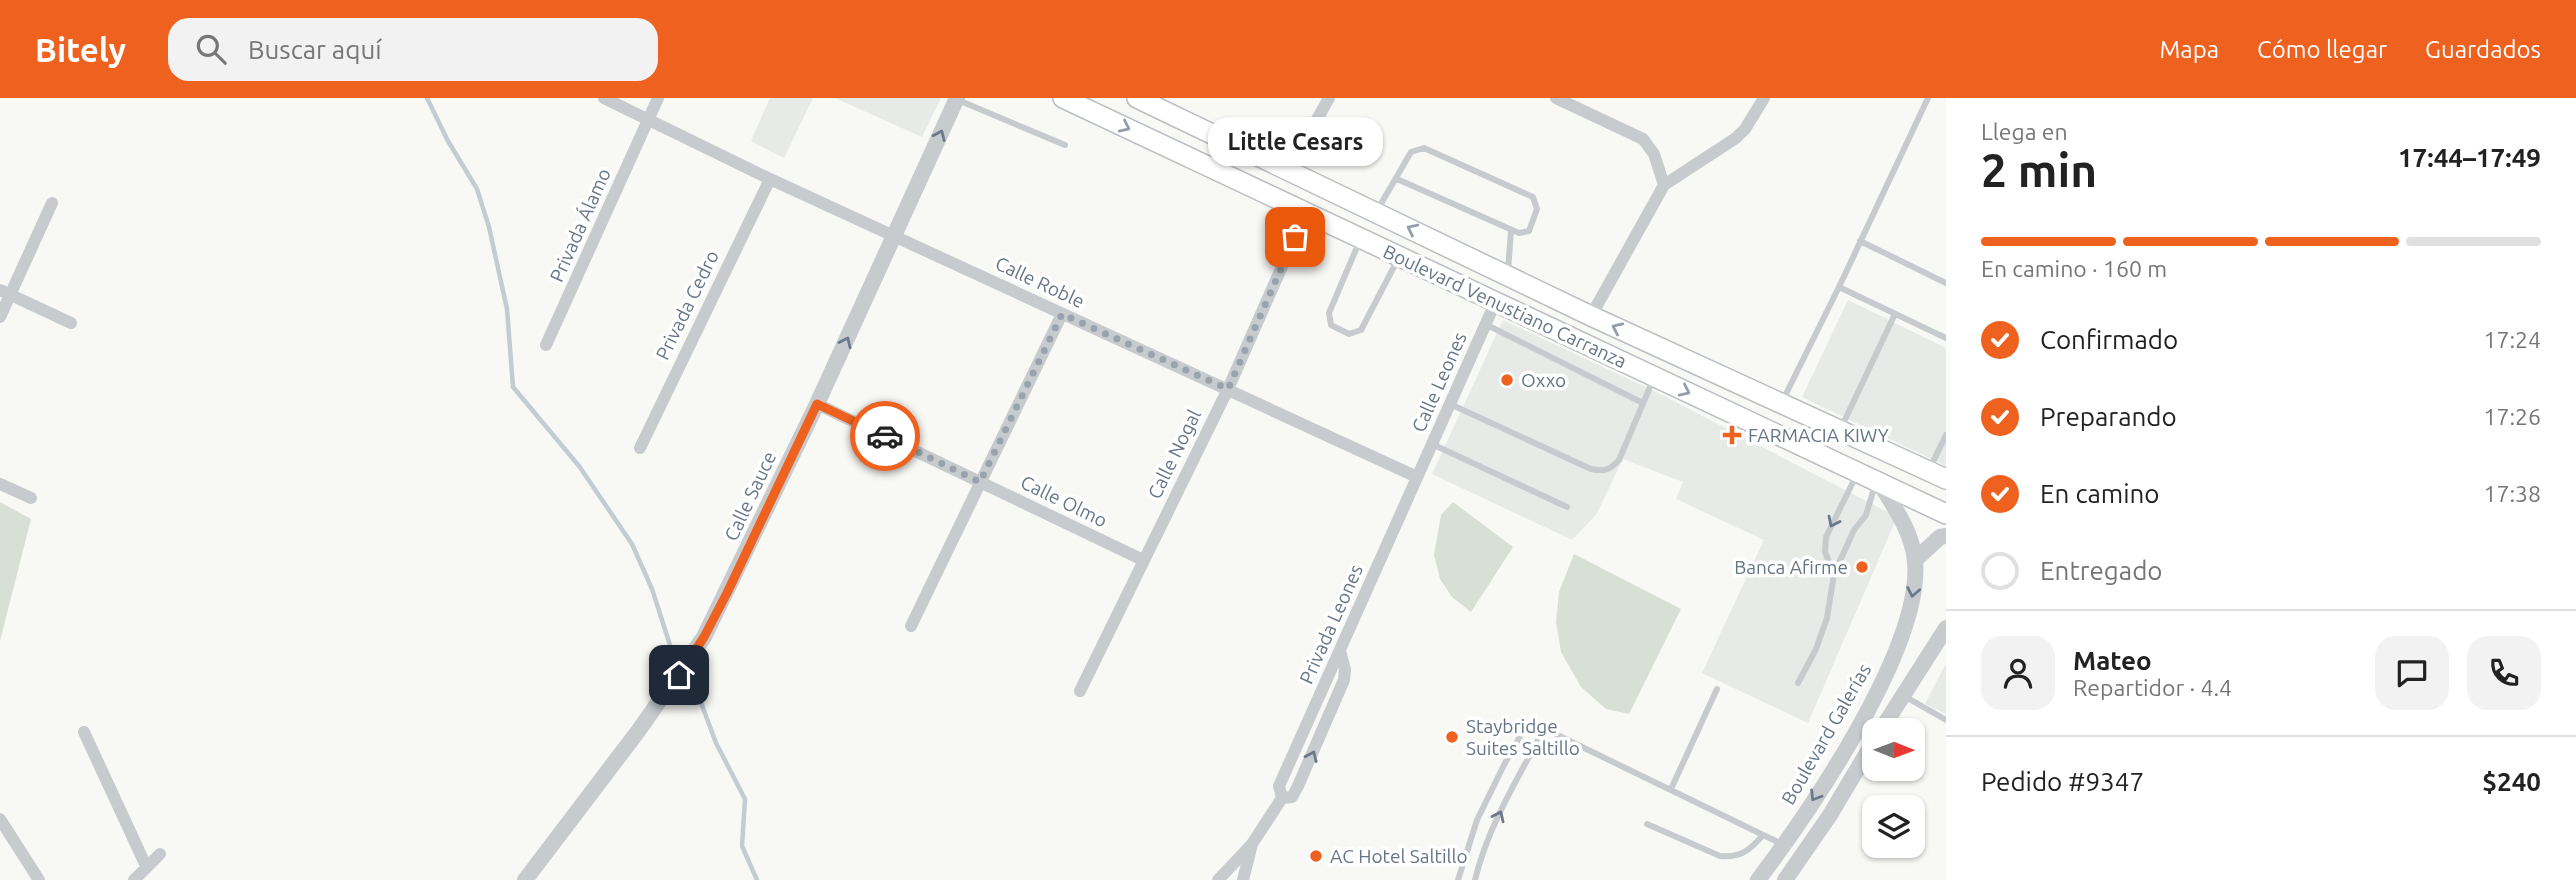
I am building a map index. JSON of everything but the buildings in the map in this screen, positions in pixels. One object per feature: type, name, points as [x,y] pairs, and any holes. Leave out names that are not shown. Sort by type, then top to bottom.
[{"type":"main road","name":"Boulevard Venustiano Carranza","points":[[1063,98],[1946,514]]},
{"type":"main road","name":"Boulevard Venustiano Carranza","points":[[1137,98],[1591,316],[1937,475]]},
{"type":"street","name":"Calle Roble","points":[[604,98],[770,179],[1417,477]]},
{"type":"street","name":"Privada Álamo","points":[[546,345],[658,98]]},
{"type":"street","points":[[1288,171],[1329,98]]},
{"type":"street","points":[[1556,98],[1643,139],[1654,154],[1664,185]]},
{"type":"street","points":[[1591,316],[1664,185],[1736,138],[1745,129],[1764,98]]},
{"type":"street","name":"Calle Sauce","points":[[525,880],[693,657],[727,593],[817,404],[957,99]]},
{"type":"street","name":"Privada Cedro","points":[[640,448],[770,179]]},
{"type":"street","points":[[0,317],[5,293],[52,203]]},
{"type":"street","name":"Calle Nogal","points":[[1080,691],[1228,389],[1306,212]]},
{"type":"street","points":[[5,293],[71,323]]},
{"type":"street","name":"Calle Leones","points":[[1417,477],[1496,302]]},
{"type":"street","points":[[911,626],[1062,314]]},
{"type":"street","name":"Calle Olmo","points":[[817,404],[1143,560]]},
{"type":"street","name":"Privada Leones","points":[[1280,792],[1417,477]]},
{"type":"street","name":"Boulevard Galerías","points":[[1758,880],[1784,845],[1877,695],[1893,660],[1910,608],[1915,583],[1915,561],[1910,538],[1901,516],[1878,483]]},
{"type":"street","points":[[0,484],[31,498]]},
{"type":"street","points":[[1915,561],[1940,537],[1946,536]]},
{"type":"street","points":[[1888,718],[1946,628]]},
{"type":"street","points":[[1243,880],[1252,844],[1280,792],[1292,797],[1344,681],[1345,669],[1340,651]]},
{"type":"street","points":[[83,732],[146,866]]},
{"type":"street","points":[[1785,880],[1830,815],[1862,761]]},
{"type":"street","points":[[0,819],[39,880]]},
{"type":"street","points":[[1218,880],[1252,844]]},
{"type":"street","points":[[134,880],[160,854]]},
{"type":"lane","points":[[1781,403],[1928,98]]},
{"type":"lane","points":[[957,99],[1065,145]]},
{"type":"lane","points":[[1377,212],[1411,152],[1424,148],[1532,197],[1537,209],[1529,231],[1519,233],[1397,179]]},
{"type":"lane","points":[[1508,275],[1511,231]]},
{"type":"lane","points":[[1361,238],[1328,316],[1331,325],[1349,334],[1361,330],[1400,256]]},
{"type":"lane","points":[[1860,241],[1946,283]]},
{"type":"lane","points":[[1839,287],[1946,338]]},
{"type":"lane","points":[[1839,430],[1895,314]]},
{"type":"lane","points":[[1485,324],[1643,403]]},
{"type":"lane","points":[[1450,404],[1591,469],[1601,471],[1611,469],[1619,460],[1655,377]]},
{"type":"lane","points":[[1937,475],[1946,435]]},
{"type":"lane","points":[[1432,444],[1567,507]]},
{"type":"lane","points":[[1834,574],[1825,552],[1826,537],[1857,473]]},
{"type":"lane","points":[[1798,683],[1816,649],[1827,618],[1834,574],[1854,530],[1866,515],[1878,483]]},
{"type":"lane","points":[[1671,789],[1717,689]]},
{"type":"lane","points":[[1902,695],[1946,720]]},
{"type":"lane","points":[[1458,880],[1477,820],[1523,731],[1534,726],[1784,845]]},
{"type":"lane","points":[[1475,880],[1480,858],[1499,814],[1544,729]]},
{"type":"lane","points":[[1647,824],[1720,856],[1730,857],[1744,853],[1763,835]]},
{"type":"shaded area","points":[[770,98],[813,98],[784,158],[751,141]]},
{"type":"shaded area","points":[[835,98],[941,98],[922,137]]},
{"type":"shaded area","points":[[1848,300],[1946,348],[1946,466],[1802,397]]},
{"type":"shaded area","points":[[1503,320],[1656,392],[1897,517],[1808,723],[1702,673],[1764,540],[1676,499],[1683,482],[1623,459],[1596,515],[1572,540],[1432,474]]},
{"type":"shaded area","points":[[0,502],[31,519],[0,641]]},
{"type":"shaded area","points":[[1453,502],[1513,547],[1471,612],[1452,597],[1440,579],[1434,555],[1441,515]]},
{"type":"shaded area","points":[[1574,554],[1681,609],[1629,714],[1606,709],[1581,687],[1561,652],[1556,622],[1559,592]]},
{"type":"shaded area","points":[[1946,663],[1946,714],[1925,704]]},
{"type":"waterway","points":[[427,98],[448,141],[477,189],[489,227],[507,309],[513,387],[579,466],[632,544],[652,589],[670,645]]},
{"type":"waterway","points":[[693,681],[716,743],[745,799],[742,846],[757,880]]},
{"type":"way so far","points":[[885,436],[980,482],[1062,314],[1228,389],[1295,237]]},
{"type":"place","name":"Little Cesars","points":[[1295,237]]},
{"type":"place","name":"Oxxo","points":[[1507,380]]},
{"type":"place","name":"FARMACIA KIWY","points":[[1732,435]]},
{"type":"place","name":"Banca Afirme","points":[[1862,567]]},
{"type":"place","name":"Staybridge Suites Saltillo","points":[[1452,737]]},
{"type":"place","name":"AC Hotel Saltillo","points":[[1316,856]]},
{"type":"route","points":[[679,675],[693,657],[727,593],[817,404],[885,436]]}]
